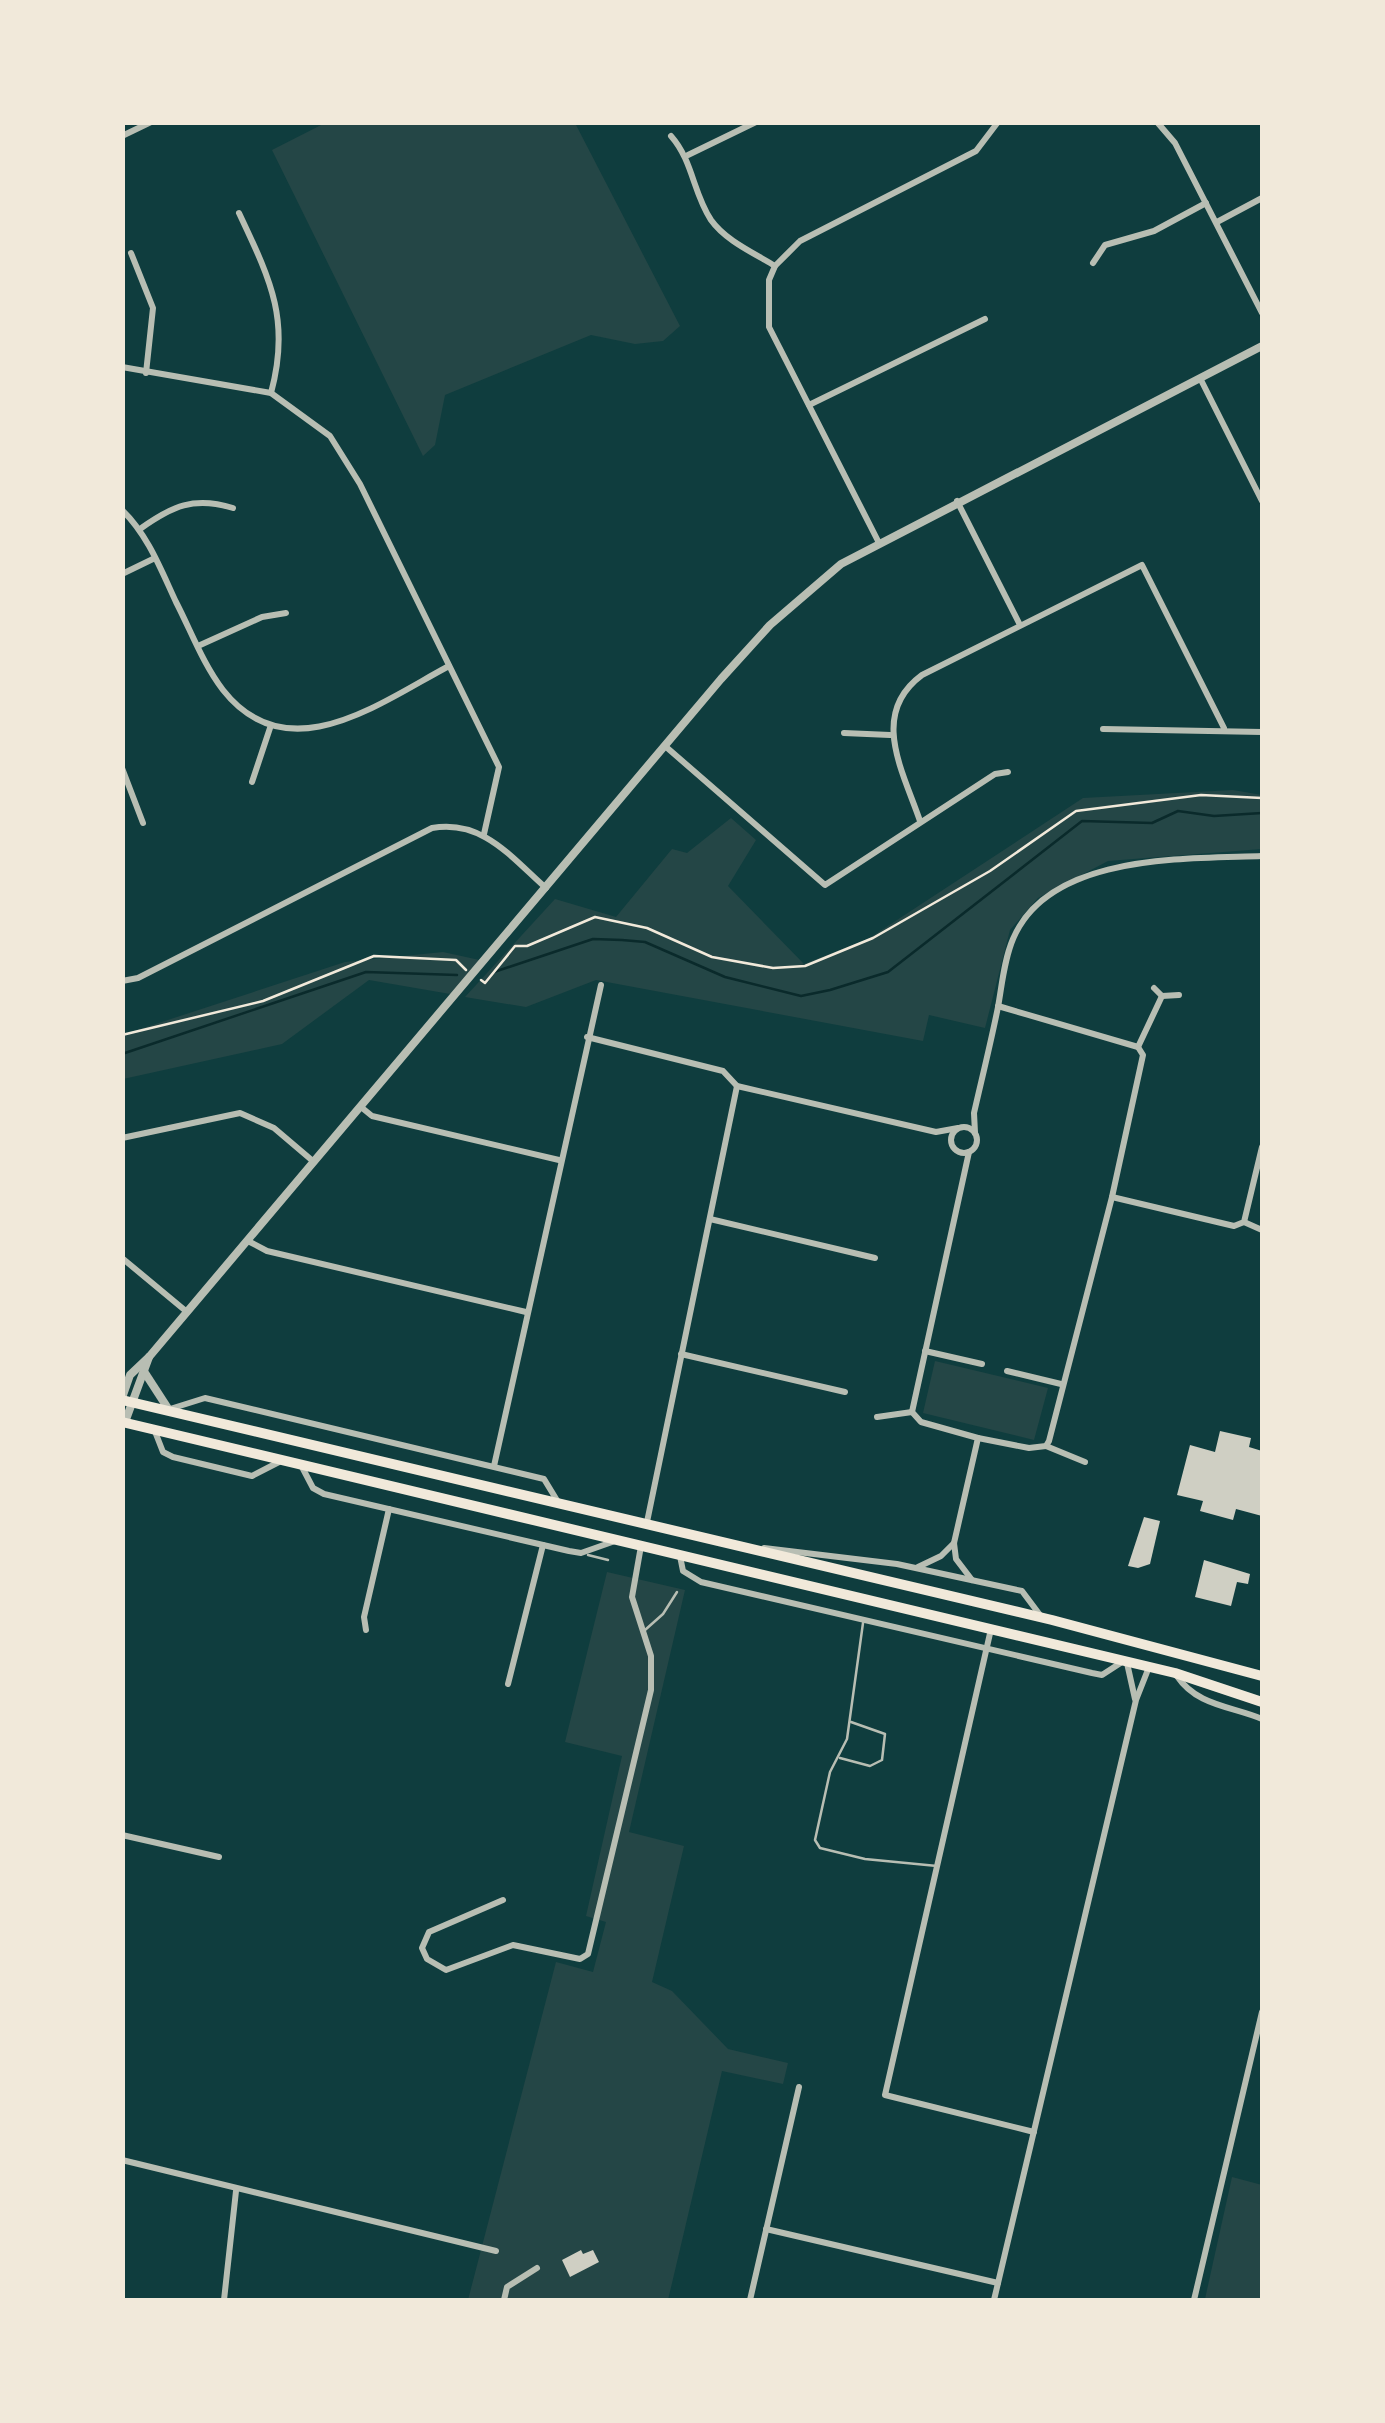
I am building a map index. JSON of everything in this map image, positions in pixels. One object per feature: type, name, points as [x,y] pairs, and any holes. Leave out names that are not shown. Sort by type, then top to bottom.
[{"type":"highway","points":[[126,1400],[1042,1617],[1262,1676]]},
{"type":"highway","points":[[124,1422],[1175,1673],[1262,1702]]},
{"type":"highway","points":[[641,1546],[647,1522]]},
{"type":"highway","points":[[1148,1643],[1150,1667]]},
{"type":"street","points":[[122,136],[151,122]]},
{"type":"street","points":[[688,156],[756,122]]},
{"type":"street","points":[[878,542],[766,315],[775,266],[800,241],[976,150],[998,122]]},
{"type":"street","points":[[1157,122],[1175,143],[1262,313]]},
{"type":"street","points":[[671,136],[688,156],[710,218],[722,233],[775,266]]},
{"type":"street","points":[[1217,222],[1262,198]]},
{"type":"street","points":[[1092,263],[1105,245],[1154,231],[1206,203]]},
{"type":"street","points":[[239,213],[278,312],[280,359],[270,393]]},
{"type":"street","points":[[130,253],[153,308],[146,373]]},
{"type":"street","points":[[808,406],[986,319]]},
{"type":"street","points":[[124,1422],[126,1376],[150,1356],[770,625],[841,564],[878,542],[1262,346]]},
{"type":"street","points":[[122,367],[238,384],[270,393],[310,417],[346,456],[499,767],[484,834]]},
{"type":"street","points":[[1200,378],[1262,501]]},
{"type":"street","points":[[957,500],[1020,625]]},
{"type":"street","points":[[140,529],[167,509],[191,501],[233,508]]},
{"type":"street","points":[[122,510],[140,529],[226,695],[271,726],[304,729],[338,724],[450,666]]},
{"type":"street","points":[[122,574],[155,558]]},
{"type":"street","points":[[920,822],[890,735],[897,701],[911,683],[1142,565],[1224,728]]},
{"type":"street","points":[[198,646],[262,617],[286,613]]},
{"type":"street","points":[[252,782],[271,726]]},
{"type":"street","points":[[1102,729],[1224,728],[1262,732]]},
{"type":"street","points":[[844,734],[890,735]]},
{"type":"street","points":[[665,746],[825,885],[995,774],[1008,772]]},
{"type":"street","points":[[122,768],[143,823]]},
{"type":"street","points":[[122,981],[138,978],[432,828],[449,825],[484,834],[546,888]]},
{"type":"street","points":[[912,1412],[962,1172],[977,1141],[974,1113],[1012,940],[1026,917],[1047,899],[1101,870],[1135,860],[1262,856]]},
{"type":"street","points":[[494,1466],[600,985]]},
{"type":"street","points":[[1154,988],[1162,996],[1179,995]]},
{"type":"street","points":[[1138,1047],[1162,996]]},
{"type":"street","points":[[998,1006],[1138,1047],[1143,1055],[1112,1197],[1046,1446]]},
{"type":"street","points":[[587,1037],[723,1071],[737,1086],[936,1132],[960,1128],[975,1133]]},
{"type":"street","points":[[647,1522],[737,1086]]},
{"type":"street","points":[[361,1107],[372,1116],[559,1160]]},
{"type":"street","points":[[122,1138],[240,1113],[274,1128],[314,1162]]},
{"type":"street","points":[[962,1172],[953,1134],[974,1113]]},
{"type":"street","points":[[936,1132],[954,1147],[969,1152]]},
{"type":"street","points":[[1244,1222],[1262,1147]]},
{"type":"street","points":[[1112,1197],[1234,1226],[1244,1222],[1262,1230]]},
{"type":"street","points":[[710,1219],[875,1258]]},
{"type":"street","points":[[248,1240],[267,1251],[526,1312]]},
{"type":"street","points":[[122,1258],[187,1312]]},
{"type":"street","points":[[925,1351],[982,1364]]},
{"type":"street","points":[[680,1354],[845,1392]]},
{"type":"street","points":[[126,1400],[145,1373],[150,1356]]},
{"type":"street","points":[[1006,1371],[1061,1384]]},
{"type":"street","points":[[145,1373],[169,1410],[206,1398],[494,1466],[544,1479],[559,1504]]},
{"type":"street","points":[[877,1417],[912,1412]]},
{"type":"street","points":[[912,1412],[921,1422],[1029,1448],[1046,1446],[1085,1462]]},
{"type":"street","points":[[154,1428],[163,1452],[173,1457],[252,1476],[280,1462]]},
{"type":"street","points":[[972,1580],[956,1559],[954,1543],[978,1438]]},
{"type":"street","points":[[302,1467],[313,1488],[324,1494],[389,1510],[581,1553],[616,1540]]},
{"type":"street","points":[[366,1630],[364,1617],[389,1510]]},
{"type":"street","points":[[916,1568],[941,1556],[954,1543]]},
{"type":"street","points":[[508,1684],[542,1545]]},
{"type":"street","points":[[503,1900],[429,1932],[422,1948],[427,1959],[446,1970],[513,1945],[580,1959],[588,1954],[651,1690],[651,1656],[632,1597],[641,1546]]},
{"type":"street","points":[[747,1547],[792,1549],[916,1568],[1022,1591],[1042,1617]]},
{"type":"street","points":[[680,1556],[683,1571],[702,1582],[863,1620],[1102,1675],[1125,1661],[1136,1700]]},
{"type":"street","points":[[992,1629],[885,2095],[1034,2132]]},
{"type":"street","points":[[994,2300],[1136,1700],[1150,1667]]},
{"type":"street","points":[[1175,1673],[1189,1694],[1262,1719]]},
{"type":"street","points":[[122,1835],[219,1857]]},
{"type":"street","points":[[1194,2300],[1262,2012]]},
{"type":"street","points":[[750,2300],[799,2087]]},
{"type":"street","points":[[122,2160],[236,2191],[496,2250]]},
{"type":"street","points":[[224,2300],[236,2191]]},
{"type":"street","points":[[766,2229],[998,2283]]},
{"type":"street","points":[[504,2300],[512,2282],[537,2268]]},
{"type":"lane","points":[[581,1553],[608,1560]]},
{"type":"lane","points":[[644,1632],[663,1614],[677,1592]]},
{"type":"lane","points":[[863,1620],[851,1722],[830,1772],[817,1845],[866,1859],[938,1866]]},
{"type":"lane","points":[[839,1757],[870,1766],[882,1760],[884,1734],[851,1722]]},
{"type":"path","points":[[122,1035],[263,1000],[374,956],[456,960],[485,982],[515,946],[526,946],[595,918],[647,928],[712,958],[774,968],[805,966],[873,938],[990,872],[1076,812],[1201,795],[1262,798]]},
{"type":"shaded area","points":[[327,122],[575,123],[680,326],[663,341],[635,344],[591,335],[445,395],[435,445],[423,456],[272,150]]},
{"type":"shaded area","points":[[1233,790],[1262,795],[1262,849],[1108,861],[1038,898],[1010,930],[985,1028],[929,1015],[923,1041],[596,980],[526,1007],[465,997],[555,899],[616,917],[672,849],[687,853],[731,818],[756,840],[728,886],[804,964],[868,939],[1083,798]]},
{"type":"shaded area","points":[[443,952],[484,961],[456,995],[369,980],[282,1044],[123,1079],[122,1035],[345,962]]},
{"type":"shaded area","points":[[935,1361],[1048,1388],[1034,1440],[923,1413]]},
{"type":"shaded area","points":[[607,1572],[685,1590],[629,1832],[684,1846],[652,1982],[672,1991],[728,2049],[788,2063],[783,2084],[722,2071],[668,2300],[468,2300],[556,1962],[593,1972],[606,1922],[586,1916],[622,1756],[565,1742]]},
{"type":"shaded area","points":[[1232,2177],[1262,2185],[1262,2300],[1205,2299]]},
{"type":"building","points":[[1220,1431],[1251,1438],[1249,1447],[1262,1451],[1262,1516],[1236,1509],[1233,1520],[1200,1511],[1203,1501],[1177,1495],[1190,1445],[1215,1452]]},
{"type":"building","points":[[1144,1517],[1160,1521],[1150,1564],[1128,1566]]},
{"type":"building","points":[[1204,1560],[1250,1574],[1248,1584],[1237,1582],[1231,1606],[1195,1597]]},
{"type":"building","points":[[581,2250],[583,2254],[593,2250],[599,2262],[570,2277],[562,2260]]},
{"type":"waterway","points":[[494,972],[593,939],[622,940],[645,942],[725,977],[801,996],[830,990],[888,972],[1082,821],[1152,823],[1178,811],[1214,816],[1262,813]]},
{"type":"waterway","points":[[122,1054],[366,972],[457,975]]}]
